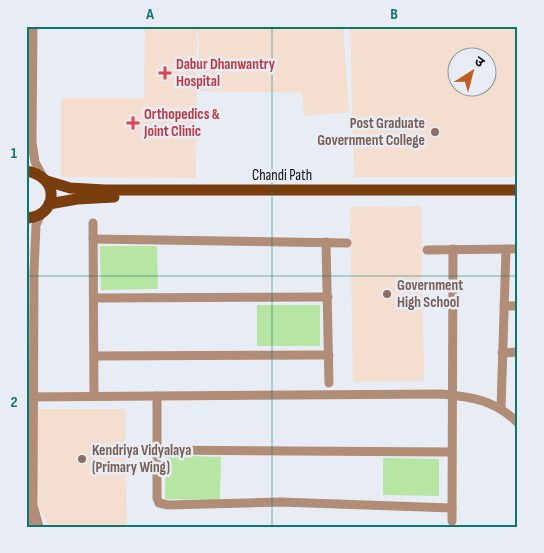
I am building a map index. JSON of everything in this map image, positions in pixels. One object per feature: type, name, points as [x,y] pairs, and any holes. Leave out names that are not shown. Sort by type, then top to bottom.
[{"type":"main road","name":"Chandi Path","points":[[26,171],[35,172],[45,179],[70,188],[105,190],[518,190]]},
{"type":"main road","points":[[26,218],[36,217],[41,214],[49,204],[51,194],[45,179]]},
{"type":"main road","name":"Chandi Path","points":[[49,204],[76,199],[106,197],[518,198]]},
{"type":"street","points":[[32,26],[32,142],[35,162],[45,179]]},
{"type":"street","points":[[39,527],[33,504],[30,453],[30,397],[36,225],[41,214]]},
{"type":"street","points":[[93,223],[94,396]]},
{"type":"street","points":[[93,240],[347,243]]},
{"type":"street","points":[[326,242],[329,383]]},
{"type":"street","points":[[501,409],[506,249]]},
{"type":"street","points":[[427,250],[518,249]]},
{"type":"street","points":[[452,521],[453,250]]},
{"type":"street","points":[[94,298],[328,297]]},
{"type":"street","points":[[504,306],[518,306]]},
{"type":"street","points":[[502,353],[518,352]]},
{"type":"street","points":[[94,356],[329,355]]},
{"type":"street","points":[[30,397],[451,395],[471,397],[501,409],[518,423]]},
{"type":"street","points":[[157,396],[157,501],[163,504],[280,502],[452,508]]},
{"type":"street","points":[[156,450],[451,452]]},
{"type":"street","points":[[26,507],[31,527]]},
{"type":"shaded area","points":[[145,26],[197,26],[196,178],[61,177],[61,98],[144,98]]},
{"type":"shaded area","points":[[198,26],[343,26],[349,112],[304,116],[302,93],[200,91]]},
{"type":"shaded area","name":"Post Graduate Government College","points":[[350,26],[518,26],[518,177],[354,177]]},
{"type":"shaded area","name":"Government High School","points":[[421,206],[424,381],[353,382],[350,207]]},
{"type":"shaded area","name":"Kendriya Vidyalaya (Primary Wing)","points":[[37,409],[125,409],[127,527],[50,527],[39,508]]},
{"type":"green space","points":[[100,246],[157,246],[158,289],[101,290]]},
{"type":"green space","points":[[257,305],[320,305],[320,346],[257,346]]},
{"type":"green space","points":[[166,455],[221,457],[220,500],[165,499]]},
{"type":"green space","points":[[383,458],[439,459],[439,496],[383,495]]},
{"type":"place","name":"Dabur Dhanwantry Hospital","points":[[165,73]]},
{"type":"place","name":"Orthopedics & Joint Clinic","points":[[133,123]]},
{"type":"place","name":"Post Graduate Government College","points":[[435,132]]},
{"type":"place","name":"Government High School","points":[[387,294]]},
{"type":"place","name":"Kendriya Vidyalaya (Primary Wing)","points":[[82,459]]}]
